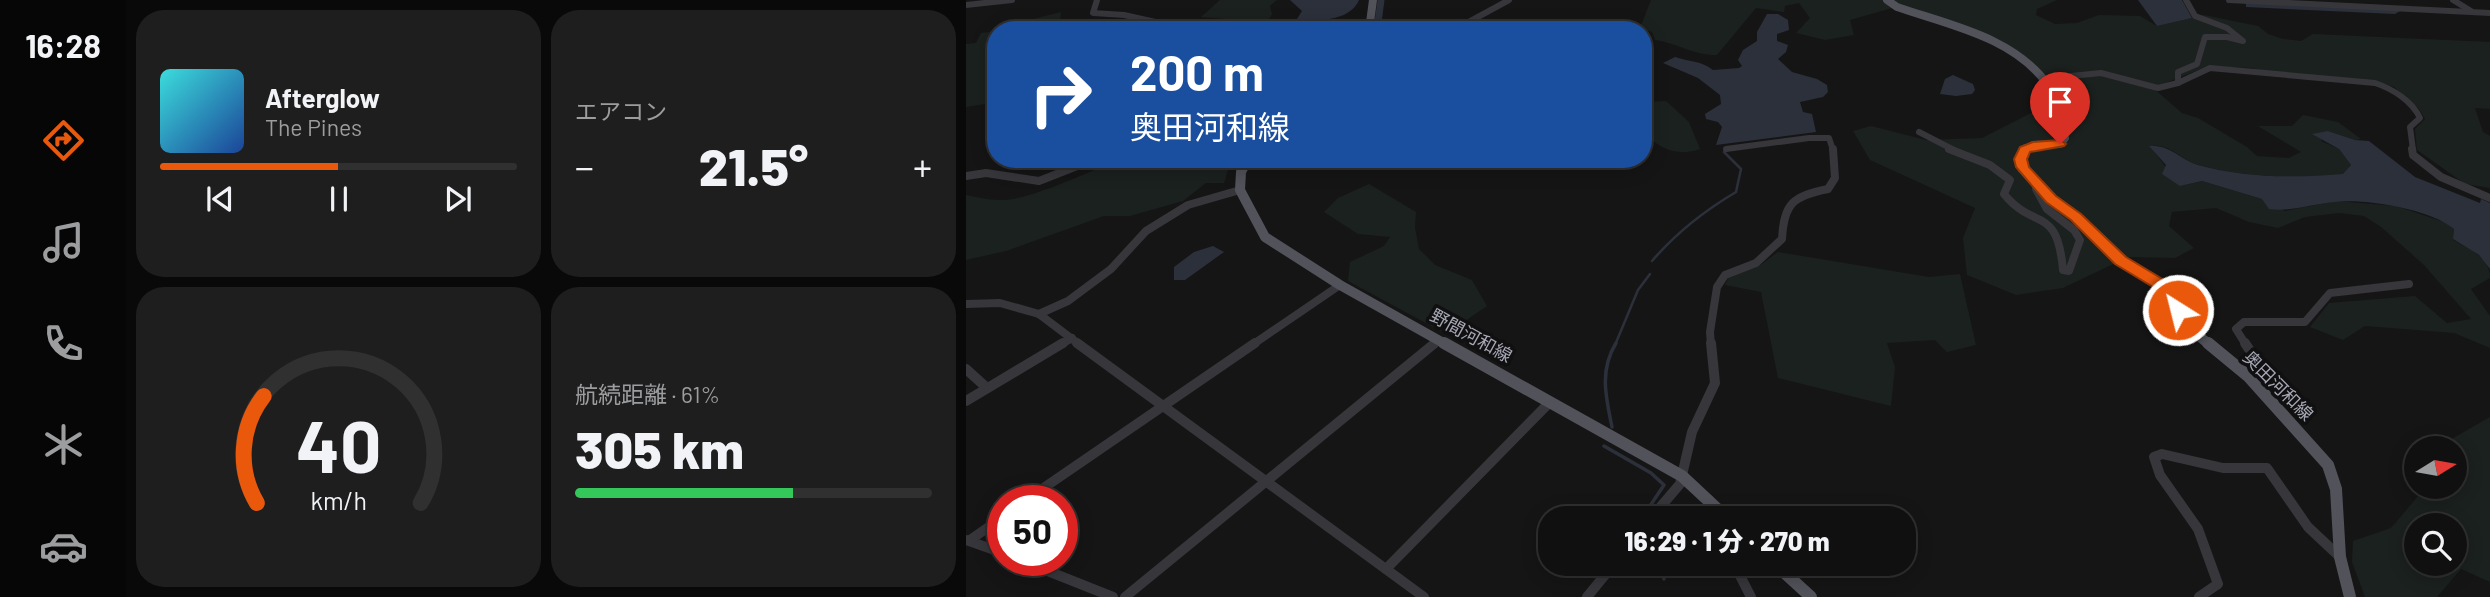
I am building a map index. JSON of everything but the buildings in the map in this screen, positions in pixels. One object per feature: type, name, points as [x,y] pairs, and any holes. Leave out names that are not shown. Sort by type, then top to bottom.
[{"type":"main road","points":[[1370,21],[1373,0]]},
{"type":"main road","name":"奥田河和線","points":[[1887,0],[1897,7],[2006,48],[2032,64],[2048,85],[2048,99],[2065,138],[2060,144],[2033,145],[2025,149],[2021,159],[2022,167],[2121,260],[2159,284],[2189,328],[2248,376],[2328,465],[2336,489],[2340,557],[2350,597]]},
{"type":"main road","points":[[1240,190],[1243,168]]},
{"type":"main road","name":"野間河和線","points":[[1240,190],[1265,237],[1339,285],[1682,476],[1715,506]]},
{"type":"main road","points":[[1788,576],[1811,597]]},
{"type":"street","points":[[966,5],[1012,0]]},
{"type":"street","points":[[1097,0],[1093,13],[1124,15],[1151,21]]},
{"type":"street","points":[[1470,21],[1509,0]]},
{"type":"street","points":[[2178,83],[2178,72],[2197,64],[2205,37],[2227,37],[2244,41],[2227,28],[2195,16],[2186,0]]},
{"type":"street","points":[[2229,0],[2490,13]]},
{"type":"street","points":[[2332,0],[2340,7]]},
{"type":"street","points":[[2453,0],[2473,12]]},
{"type":"street","points":[[2048,85],[2061,77],[2101,73],[2158,88],[2178,83],[2210,68],[2375,83],[2390,88],[2416,110],[2420,118],[2410,127],[2413,155],[2441,177],[2490,198]]},
{"type":"street","points":[[1919,132],[1933,144],[2000,168],[2010,180],[2004,194],[2010,203],[2047,221],[2058,234],[2063,254],[2063,270],[2068,271],[2080,240],[2074,230],[2047,209],[2036,189],[2038,184]]},
{"type":"street","points":[[1661,506],[1680,484],[1692,432],[1715,383],[1710,332],[1717,287],[1725,275],[1756,263],[1782,239],[1783,220],[1794,198],[1828,188],[1835,178],[1833,146],[1829,138],[1809,138],[1726,149]]},
{"type":"street","points":[[966,176],[986,173],[1039,181],[1076,168]]},
{"type":"street","points":[[1039,314],[1068,302],[1111,269],[1146,231],[1188,205],[1240,190]]},
{"type":"street","points":[[2248,376],[2258,363],[2236,329],[2244,322],[2305,322],[2330,293],[2409,284]]},
{"type":"street","points":[[1048,485],[1339,285]]},
{"type":"street","points":[[966,304],[1000,303],[1039,314],[1161,407],[1424,597]]},
{"type":"street","points":[[966,401],[1072,338]]},
{"type":"street","points":[[1125,597],[1439,340]]},
{"type":"street","points":[[966,369],[987,388]]},
{"type":"street","points":[[1386,569],[1550,402]]},
{"type":"street","points":[[2199,597],[2218,584],[2198,529],[2160,475],[2154,457],[2162,454],[2223,468],[2267,468],[2308,527],[2340,557]]},
{"type":"street","points":[[1709,500],[1709,506]]},
{"type":"street","points":[[968,540],[987,528]]},
{"type":"street","points":[[968,540],[987,547]]},
{"type":"street","points":[[1060,576],[1113,597]]},
{"type":"street","points":[[1587,597],[1604,576]]},
{"type":"street","points":[[1740,576],[1751,597]]},
{"type":"shaded area","points":[[1220,0],[1277,0],[1270,6],[1272,14],[1268,21],[1201,17]]},
{"type":"shaded area","points":[[1290,0],[1359,0],[1348,13],[1332,19],[1314,20],[1297,19],[1302,11]]},
{"type":"shaded area","points":[[1651,0],[2057,0],[2037,9],[2036,15],[2055,24],[2077,23],[2099,15],[2140,16],[2157,26],[2204,15],[2258,26],[2268,34],[2301,41],[2313,34],[2490,42],[2490,109],[2475,108],[2483,132],[2490,136],[2490,188],[2465,184],[2417,150],[2415,129],[2425,119],[2419,109],[2394,87],[2376,81],[2208,66],[2153,88],[2182,113],[2198,118],[2247,147],[2257,156],[2289,158],[2301,152],[2258,126],[2292,126],[2303,115],[2338,122],[2361,139],[2355,140],[2328,131],[2321,141],[2339,149],[2351,165],[2343,175],[2252,175],[2199,165],[2169,149],[2150,146],[2180,186],[2202,181],[2262,199],[2285,211],[2336,201],[2396,206],[2447,223],[2454,229],[2453,240],[2478,254],[2489,271],[2490,278],[2471,289],[2490,316],[2490,348],[2454,333],[2365,326],[2343,340],[2310,327],[2329,303],[2415,296],[2447,323],[2471,319],[2424,265],[2381,227],[2364,216],[2339,213],[2305,217],[2278,228],[2249,222],[2216,208],[2172,212],[2169,226],[2194,248],[2175,258],[2128,257],[2063,288],[2016,295],[1967,275],[1963,238],[1975,208],[1870,160],[1853,131],[1871,126],[1926,140],[1982,138],[2047,105],[2053,87],[2035,64],[2009,48],[1899,6],[1850,20],[1854,35],[1825,40],[1796,33],[1810,18],[1799,3],[1785,6],[1784,12],[1756,8],[1717,55],[1655,40],[1652,21],[1643,21]]},
{"type":"shaded area","points":[[2138,0],[2182,0],[2192,18],[2157,26]]},
{"type":"shaded area","points":[[1061,12],[1060,21],[1025,21]]},
{"type":"shaded area","points":[[1767,14],[1778,14],[1788,20],[1789,30],[1777,34],[1777,41],[1788,45],[1786,52],[1778,59],[1792,72],[1817,79],[1827,85],[1828,92],[1823,97],[1800,102],[1803,112],[1812,114],[1816,132],[1716,145],[1722,127],[1718,122],[1706,119],[1705,114],[1721,104],[1720,95],[1698,78],[1663,63],[1675,57],[1713,70],[1739,68],[1742,66],[1738,60],[1743,50],[1757,41],[1757,32]]},
{"type":"shaded area","points":[[987,32],[987,101],[985,104],[966,107],[966,44],[976,43],[981,33]]},
{"type":"shaded area","points":[[1953,75],[1973,84],[1975,90],[1972,94],[1940,94],[1945,79]]},
{"type":"shaded area","points":[[1666,101],[1689,122],[1700,149],[1677,152],[1662,147],[1652,140],[1652,102]]},
{"type":"shaded area","points":[[2328,131],[2355,140],[2369,141],[2415,177],[2480,203],[2481,199],[2490,203],[2490,269],[2479,255],[2453,239],[2454,229],[2430,216],[2397,206],[2347,201],[2294,209],[2269,209],[2262,199],[2202,181],[2180,186],[2162,174],[2166,165],[2149,146],[2163,147],[2198,165],[2252,175],[2343,174],[2351,165],[2339,149],[2312,134]]},
{"type":"shaded area","points":[[1101,168],[1228,168],[1224,183],[1206,183],[1183,201],[1130,216],[1104,216],[1006,251],[966,260],[966,195],[995,200],[1013,199],[1045,190]]},
{"type":"shaded area","points":[[1369,184],[1416,212],[1415,228],[1419,249],[1435,265],[1472,280],[1487,306],[1446,334],[1348,281],[1350,262],[1384,246],[1390,237],[1358,234],[1324,212],[1338,198]]},
{"type":"shaded area","points":[[1213,246],[1224,252],[1185,280],[1174,280],[1174,267],[1194,252]]},
{"type":"shaded area","points":[[1778,252],[1929,277],[1960,274],[1976,345],[1947,352],[1935,340],[1887,343],[1895,367],[1891,406],[1778,378],[1761,292],[1725,285],[1729,276],[1759,266]]},
{"type":"shaded area","points":[[2490,417],[2490,582],[2467,572],[2467,513],[2404,513],[2404,576],[2455,576],[2437,597],[2365,597],[2352,562],[2353,541],[2391,528],[2416,499],[2468,499],[2468,436],[2457,436]]},
{"type":"waterway","points":[[1378,21],[1381,0]]},
{"type":"waterway","points":[[2250,5],[2395,11]]},
{"type":"waterway","points":[[1652,261],[1691,223],[1736,192],[1741,169],[1724,152]]},
{"type":"waterway","points":[[1615,345],[1638,290],[1650,274]]},
{"type":"waterway","points":[[1612,427],[1605,384],[1607,364],[1615,345]]},
{"type":"waterway","points":[[1604,446],[1651,473],[1664,485],[1650,506]]},
{"type":"route","points":[[2060,144],[2033,145],[2025,149],[2021,159],[2022,167],[2051,199],[2076,217],[2103,245],[2159,284],[2178,310]]}]
